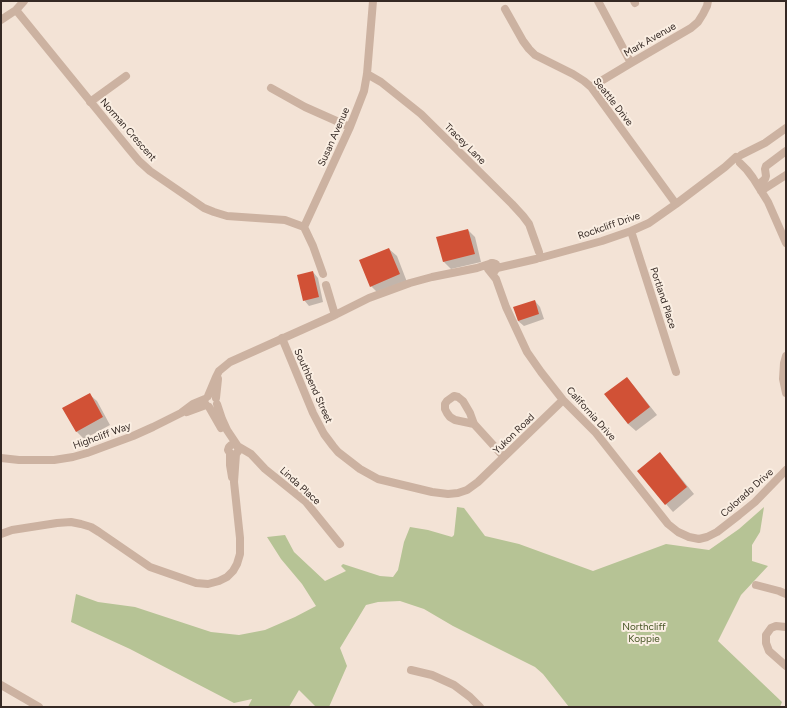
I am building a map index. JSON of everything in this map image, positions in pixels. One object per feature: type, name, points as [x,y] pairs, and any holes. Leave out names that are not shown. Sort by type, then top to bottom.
[{"type":"street","points":[[1,20],[16,10],[24,1]]},
{"type":"street","name":"Susan Avenue","points":[[304,227],[350,127],[364,91],[367,74],[373,1]]},
{"type":"street","points":[[598,1],[631,62]]},
{"type":"street","name":"Mark Avenue","points":[[591,87],[631,62],[691,28],[704,14],[708,1]]},
{"type":"street","name":"Seattle Drive","points":[[505,9],[523,41],[535,55],[573,74],[591,87],[676,204]]},
{"type":"street","name":"Norman Crescent","points":[[16,10],[139,161],[150,171],[204,208],[214,212],[227,216],[285,220],[304,227]]},
{"type":"street","name":"Tracey Lane","points":[[367,74],[381,82],[421,114],[523,216],[529,224],[535,241],[537,255]]},
{"type":"street","points":[[90,102],[126,76]]},
{"type":"street","points":[[271,88],[305,107],[350,127]]},
{"type":"street","name":"Rockcliff Drive","points":[[335,315],[369,298],[410,283],[477,268],[493,268],[537,255],[553,254],[602,241],[631,231],[649,222],[676,204],[725,167],[740,160],[752,150],[773,138],[786,128]]},
{"type":"street","points":[[759,188],[766,176],[766,166],[786,151]]},
{"type":"street","points":[[740,160],[768,202],[786,243]]},
{"type":"street","points":[[759,188],[786,175]]},
{"type":"street","points":[[304,227],[313,246],[323,274]]},
{"type":"street","name":"Portland Place","points":[[631,231],[676,372]]},
{"type":"street","name":"California Drive","points":[[493,268],[496,280],[515,329],[527,352],[541,372],[563,400],[596,434],[668,524],[678,532],[689,537],[699,539]]},
{"type":"street","points":[[1,534],[12,530],[71,522],[91,527],[150,567],[196,583],[208,584],[227,577],[237,564],[240,554],[240,538],[234,482],[230,471],[235,450],[224,433],[210,402],[216,377],[221,369],[230,362],[335,315],[326,285]]},
{"type":"street","name":"Southbend Street","points":[[282,338],[310,408],[324,434],[338,452],[360,469],[378,479],[448,494],[467,490],[478,482]]},
{"type":"street","points":[[786,356],[784,363],[786,393]]},
{"type":"street","name":"Yukon Road","points":[[478,482],[563,400]]},
{"type":"street","name":"Highcliff Way","points":[[1,458],[19,460],[54,460],[73,457],[133,436],[181,413],[194,404],[210,402]]},
{"type":"street","points":[[474,424],[504,457]]},
{"type":"street","name":"Linda Place","points":[[235,450],[242,448],[251,454],[259,463],[306,502],[340,544]]},
{"type":"street","name":"Colorado Drive","points":[[699,539],[717,532],[740,515],[786,470]]},
{"type":"street","points":[[756,585],[786,594]]},
{"type":"street","points":[[786,627],[776,626],[771,628],[766,635],[766,643],[769,651],[786,666]]},
{"type":"street","points":[[411,670],[432,675],[454,685],[480,707]]},
{"type":"street","points":[[1,685],[39,707]]},
{"type":"green space","name":"Northcliff Koppie","points":[[457,507],[464,508],[485,536],[519,544],[593,571],[666,544],[709,550],[739,529],[764,507],[760,532],[752,545],[752,561],[768,566],[741,595],[718,641],[782,702],[780,707],[569,707],[543,674],[535,667],[453,626],[424,609],[400,601],[378,602],[366,605],[340,648],[347,666],[329,707],[316,707],[299,690],[289,707],[248,707],[252,699],[234,703],[130,649],[71,622],[76,594],[98,602],[135,607],[211,632],[239,635],[265,630],[316,606],[302,584],[281,559],[267,537],[285,535],[294,552],[325,581],[346,571],[341,566],[343,564],[380,576],[393,577],[398,570],[404,542],[410,527],[428,530],[452,537],[454,535]]},
{"type":"building","points":[[468,229],[475,254],[443,262],[436,237]]},
{"type":"building","points":[[389,248],[400,274],[370,287],[359,260]]},
{"type":"building","points":[[313,271],[319,297],[303,301],[297,275]]},
{"type":"building","points":[[535,300],[539,314],[518,321],[513,307]]},
{"type":"building","points":[[627,377],[650,407],[628,424],[604,394]]},
{"type":"building","points":[[90,393],[103,417],[76,432],[62,408]]},
{"type":"building","points":[[660,452],[687,487],[665,505],[637,471]]}]
